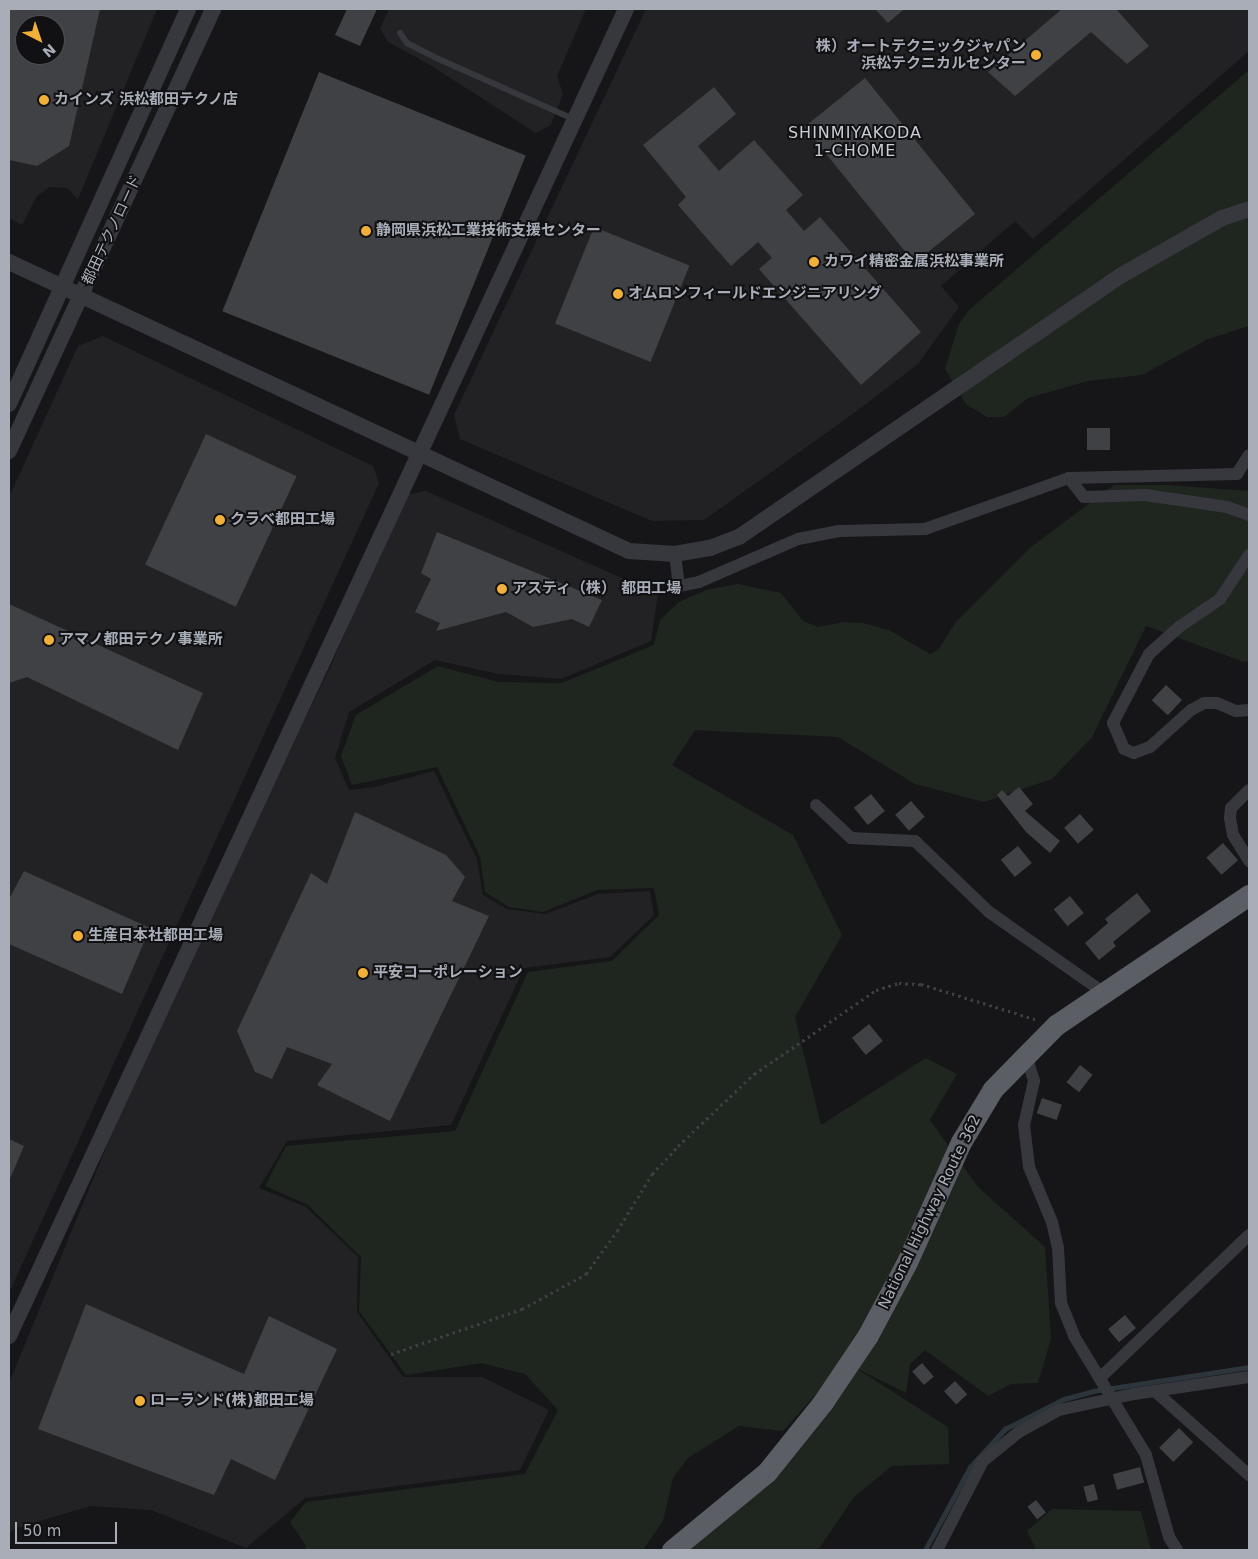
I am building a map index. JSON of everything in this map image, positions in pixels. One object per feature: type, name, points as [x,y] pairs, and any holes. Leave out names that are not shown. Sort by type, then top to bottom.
[{"type":"highway","name":"National Highway Route 362","points":[[672,1550],[767,1472],[823,1402],[868,1335],[907,1262],[961,1142],[993,1089],[1056,1025],[1249,895]]},
{"type":"street","name":"都田テクノロード","points":[[9,404],[188,9]]},
{"type":"street","name":"都田テクノロード","points":[[9,451],[213,9]]},
{"type":"street","points":[[9,1336],[626,9]]},
{"type":"street","points":[[9,262],[419,456],[629,551],[675,554],[710,548],[738,536],[1120,276],[1222,218],[1249,209]]},
{"type":"street","points":[[675,554],[679,586],[699,582],[798,539],[838,531],[924,529],[1069,478],[1237,474],[1249,455]]},
{"type":"street","points":[[1069,478],[1084,497],[1145,495],[1227,507],[1249,516]]},
{"type":"street","points":[[1249,555],[1220,600],[1179,627],[1149,654],[1113,723],[1124,749],[1134,753],[1150,748],[1192,710],[1204,703],[1217,704],[1236,711],[1249,710]]},
{"type":"street","points":[[1249,790],[1231,808],[1230,818],[1233,835],[1249,861]]},
{"type":"street","points":[[816,805],[851,838],[915,841],[989,912],[1103,992]]},
{"type":"street","points":[[1026,1056],[1034,1081],[1024,1125],[1029,1166],[1052,1222],[1058,1248],[1060,1304],[1074,1336],[1146,1455],[1169,1537],[1178,1550]]},
{"type":"street","points":[[937,1550],[983,1461],[1019,1432],[1059,1410],[1107,1388],[1249,1235]]},
{"type":"street","points":[[1107,1388],[1156,1392],[1249,1377]]},
{"type":"street","points":[[1156,1392],[1249,1475]]},
{"type":"lane","points":[[400,33],[407,43],[434,57],[574,120]]},
{"type":"path","points":[[391,1354],[522,1309],[586,1274],[617,1232],[652,1174],[678,1146],[754,1074],[876,990],[899,983],[921,984],[1056,1025]]},
{"type":"shaded area","points":[[9,9],[157,9],[78,199],[67,188],[50,187],[37,196],[22,225],[9,218]]},
{"type":"shaded area","points":[[389,9],[586,9],[557,76],[563,94],[551,125],[536,133],[430,65],[388,42],[380,29]]},
{"type":"shaded area","points":[[646,9],[1249,9],[1249,51],[1033,239],[1015,221],[941,286],[959,307],[918,364],[854,413],[704,520],[652,521],[460,439],[454,415]]},
{"type":"shaded area","points":[[1249,70],[1249,326],[1208,339],[1142,375],[1088,381],[1028,398],[1004,417],[987,417],[966,404],[945,369],[959,324],[969,310]]},
{"type":"shaded area","points":[[103,336],[373,466],[379,483],[9,1293],[9,497],[78,346]]},
{"type":"shaded area","points":[[1114,485],[1168,485],[1249,491],[1249,661],[1244,662],[1146,626],[1092,737],[1052,779],[984,802],[915,784],[838,737],[695,730],[672,765],[793,835],[842,935],[795,1017],[821,1125],[926,1058],[957,1074],[930,1120],[978,1187],[1045,1247],[1051,1339],[1038,1383],[1011,1384],[988,1396],[925,1350],[910,1364],[906,1393],[854,1367],[948,1427],[949,1464],[892,1466],[854,1497],[818,1550],[689,1550],[773,1473],[816,1394],[783,1431],[739,1426],[688,1458],[673,1478],[663,1521],[643,1550],[305,1550],[306,1546],[290,1522],[306,1502],[525,1474],[558,1410],[525,1374],[482,1363],[406,1375],[359,1311],[361,1257],[308,1205],[265,1186],[286,1146],[455,1131],[528,972],[612,961],[659,915],[654,888],[597,890],[543,912],[509,907],[485,892],[480,857],[437,767],[352,785],[341,756],[356,715],[438,666],[498,682],[562,683],[654,645],[660,620],[679,602],[706,590],[738,584],[781,593],[803,621],[818,627],[844,622],[863,623],[889,630],[930,654],[938,650],[955,623],[1031,547]]},
{"type":"shaded area","points":[[426,491],[658,594],[651,641],[561,679],[498,674],[435,660],[349,712],[335,758],[349,790],[375,787],[434,771],[477,859],[483,895],[507,909],[545,914],[598,894],[650,891],[654,915],[610,957],[524,968],[451,1125],[287,1141],[259,1188],[306,1207],[358,1257],[357,1312],[403,1377],[482,1377],[549,1410],[520,1470],[305,1498],[246,1548],[151,1510],[91,1506],[16,1528],[9,1533],[9,1383],[141,1063],[331,665],[406,495]]},
{"type":"shaded area","points":[[1052,1509],[1141,1511],[1151,1550],[1036,1550],[1027,1531]]},
{"type":"building","name":"カインズ 浜松都田テクノ店","points":[[9,9],[100,9],[69,146],[37,166],[9,160]]},
{"type":"building","points":[[347,9],[377,9],[360,46],[335,35]]},
{"type":"building","points":[[875,9],[904,9],[888,23]]},
{"type":"building","name":"株）オートテクニックジャパン 浜松テクニカルセンター","points":[[1062,9],[1116,9],[1149,46],[1127,64],[1091,32],[1015,96],[988,72]]},
{"type":"building","name":"静岡県浜松工業技術支援センター","points":[[319,72],[526,156],[429,395],[222,311]]},
{"type":"building","points":[[865,78],[975,214],[915,263],[804,127]]},
{"type":"building","name":"カワイ精密金属浜松事業所","points":[[714,87],[736,114],[698,146],[719,171],[754,140],[803,195],[786,210],[804,231],[820,217],[921,332],[861,385],[759,269],[772,258],[758,242],[731,266],[678,205],[686,197],[643,145]]},
{"type":"building","name":"オムロンフィールドエンジニアリング","points":[[594,227],[689,266],[651,362],[555,323]]},
{"type":"building","points":[[1087,428],[1110,428],[1110,450],[1087,450]]},
{"type":"building","name":"クラベ都田工場","points":[[206,434],[297,476],[236,607],[145,565]]},
{"type":"building","name":"アスティ（株） 都田工場","points":[[437,532],[602,600],[589,627],[572,619],[533,627],[506,612],[436,631],[440,623],[415,612],[431,579],[421,573]]},
{"type":"building","name":"アマノ都田テクノ事業所","points":[[9,604],[203,693],[178,750],[27,677],[9,683]]},
{"type":"building","points":[[1166,685],[1182,700],[1168,715],[1152,700]]},
{"type":"building","points":[[1019,787],[1033,804],[1025,811],[1060,841],[1050,853],[1026,832],[997,795],[1002,790],[1008,796]]},
{"type":"building","points":[[871,794],[885,811],[868,825],[854,808]]},
{"type":"building","points":[[911,801],[925,817],[909,831],[895,815]]},
{"type":"building","name":"平安コーポレーション","points":[[355,812],[446,855],[465,877],[452,901],[489,916],[390,1121],[317,1085],[332,1064],[287,1047],[272,1079],[255,1072],[237,1031],[311,873],[327,884]]},
{"type":"building","points":[[1080,814],[1094,830],[1078,844],[1064,828]]},
{"type":"building","points":[[1223,843],[1238,860],[1221,875],[1206,857]]},
{"type":"building","points":[[1018,846],[1032,863],[1015,877],[1001,860]]},
{"type":"building","name":"生産日本社都田工場","points":[[24,871],[150,928],[122,994],[9,944],[9,899]]},
{"type":"building","points":[[1137,893],[1151,911],[1113,942],[1116,946],[1099,960],[1085,943],[1108,923],[1105,919]]},
{"type":"building","points":[[1070,896],[1084,913],[1068,926],[1054,909]]},
{"type":"building","points":[[869,1024],[883,1041],[866,1055],[852,1038]]},
{"type":"building","points":[[1080,1065],[1093,1075],[1079,1092],[1066,1082]]},
{"type":"building","points":[[1042,1098],[1062,1105],[1057,1120],[1037,1113]]},
{"type":"building","points":[[9,1139],[24,1146],[9,1181]]},
{"type":"building","name":"ローランド(株)都田工場","points":[[86,1304],[244,1374],[269,1316],[337,1349],[275,1480],[231,1459],[214,1495],[38,1429]]},
{"type":"building","points":[[1125,1315],[1136,1328],[1119,1342],[1108,1329]]},
{"type":"building","points":[[922,1363],[934,1377],[924,1385],[912,1372]]},
{"type":"building","points":[[955,1381],[967,1394],[956,1404],[944,1391]]},
{"type":"building","points":[[1179,1428],[1193,1442],[1173,1462],[1159,1448]]},
{"type":"building","points":[[1140,1467],[1144,1482],[1117,1490],[1113,1474]]},
{"type":"building","points":[[1094,1484],[1098,1499],[1088,1502],[1083,1487]]},
{"type":"building","points":[[1036,1500],[1046,1513],[1037,1519],[1027,1507]]},
{"type":"waterway","points":[[925,1550],[970,1467],[1005,1429],[1064,1399],[1093,1391],[1249,1367]]},
{"type":"place","name":"株）オートテクニックジャパン 浜松テクニカルセンター","points":[[1036,55]]},
{"type":"place","name":"カインズ 浜松都田テクノ店","points":[[44,100]]},
{"type":"place","name":"静岡県浜松工業技術支援センター","points":[[366,231]]},
{"type":"place","name":"カワイ精密金属浜松事業所","points":[[814,262]]},
{"type":"place","name":"オムロンフィールドエンジニアリング","points":[[618,294]]},
{"type":"place","name":"クラベ都田工場","points":[[220,520]]},
{"type":"place","name":"アスティ（株） 都田工場","points":[[502,589]]},
{"type":"place","name":"アマノ都田テクノ事業所","points":[[49,640]]},
{"type":"place","name":"生産日本社都田工場","points":[[78,936]]},
{"type":"place","name":"平安コーポレーション","points":[[363,973]]},
{"type":"place","name":"ローランド(株)都田工場","points":[[140,1401]]},
{"type":"district","name":"SHINMIYAKODA 1-CHOME","points":[[855,142]]}]
